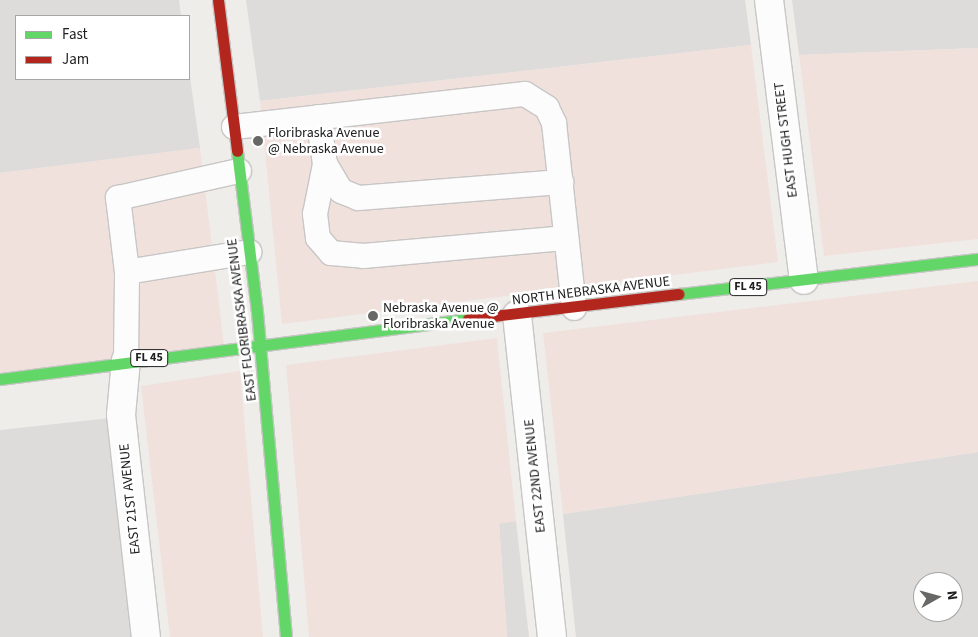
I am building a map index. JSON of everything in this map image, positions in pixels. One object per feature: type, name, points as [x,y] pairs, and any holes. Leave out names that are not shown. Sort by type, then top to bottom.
[{"type":"main road","name":"EAST FLORIBRASKA AVENUE","points":[[218,0],[261,346],[286,637]]},
{"type":"main road","name":"NORTH NEBRASKA AVENUE","points":[[0,379],[126,360],[261,346],[978,260]]},
{"type":"street","name":"EAST HUGH STREET","points":[[769,0],[804,280]]},
{"type":"street","name":"EAST 22ND AVENUE","points":[[517,315],[552,637]]},
{"type":"street","name":"EAST 21ST AVENUE","points":[[126,360],[121,414],[146,637]]},
{"type":"lane","points":[[234,126],[525,94],[547,108],[554,123],[574,308]]},
{"type":"lane","points":[[318,117],[325,164],[315,214],[318,238],[331,253],[364,256],[566,238]]},
{"type":"lane","points":[[325,164],[341,191],[358,198],[561,182]]},
{"type":"lane","points":[[126,360],[127,272],[118,198],[239,171]]},
{"type":"lane","points":[[127,272],[249,252]]},
{"type":"shaded area","points":[[0,0],[179,0],[181,15],[15,15],[15,80],[190,80],[190,77],[200,148],[0,173]]},
{"type":"shaded area","points":[[246,0],[745,0],[751,45],[260,101]]},
{"type":"shaded area","points":[[792,0],[978,0],[978,48],[799,55]]},
{"type":"shaded area","points":[[751,45],[778,262],[282,324],[260,101]]},
{"type":"shaded area","points":[[978,48],[978,239],[824,256],[799,55]]},
{"type":"shaded area","points":[[200,148],[224,345],[0,373],[0,173]]},
{"type":"shaded area","points":[[978,281],[978,452],[563,514],[543,333]]},
{"type":"shaded area","points":[[497,338],[516,521],[499,524],[507,637],[309,637],[286,365]]},
{"type":"shaded area","points":[[240,371],[263,637],[170,637],[141,386]]},
{"type":"shaded area","points":[[110,418],[138,637],[0,637],[0,430]]},
{"type":"shaded area","points":[[978,452],[978,637],[576,637],[563,514]]},
{"type":"shaded area","points":[[516,521],[529,637],[507,637],[499,523]]},
{"type":"traffic: fast","points":[[237,151],[257,312],[286,637]]},
{"type":"traffic: fast","points":[[679,294],[978,259]]},
{"type":"traffic: fast","points":[[0,379],[468,319]]},
{"type":"traffic: jam","points":[[218,0],[237,151]]},
{"type":"traffic: jam","points":[[468,319],[679,294]]},
{"type":"place","name":"Floribraska Avenue @ Nebraska Avenue","points":[[258,141]]},
{"type":"place","name":"Nebraska Avenue @ Floribraska Avenue","points":[[373,316]]}]
